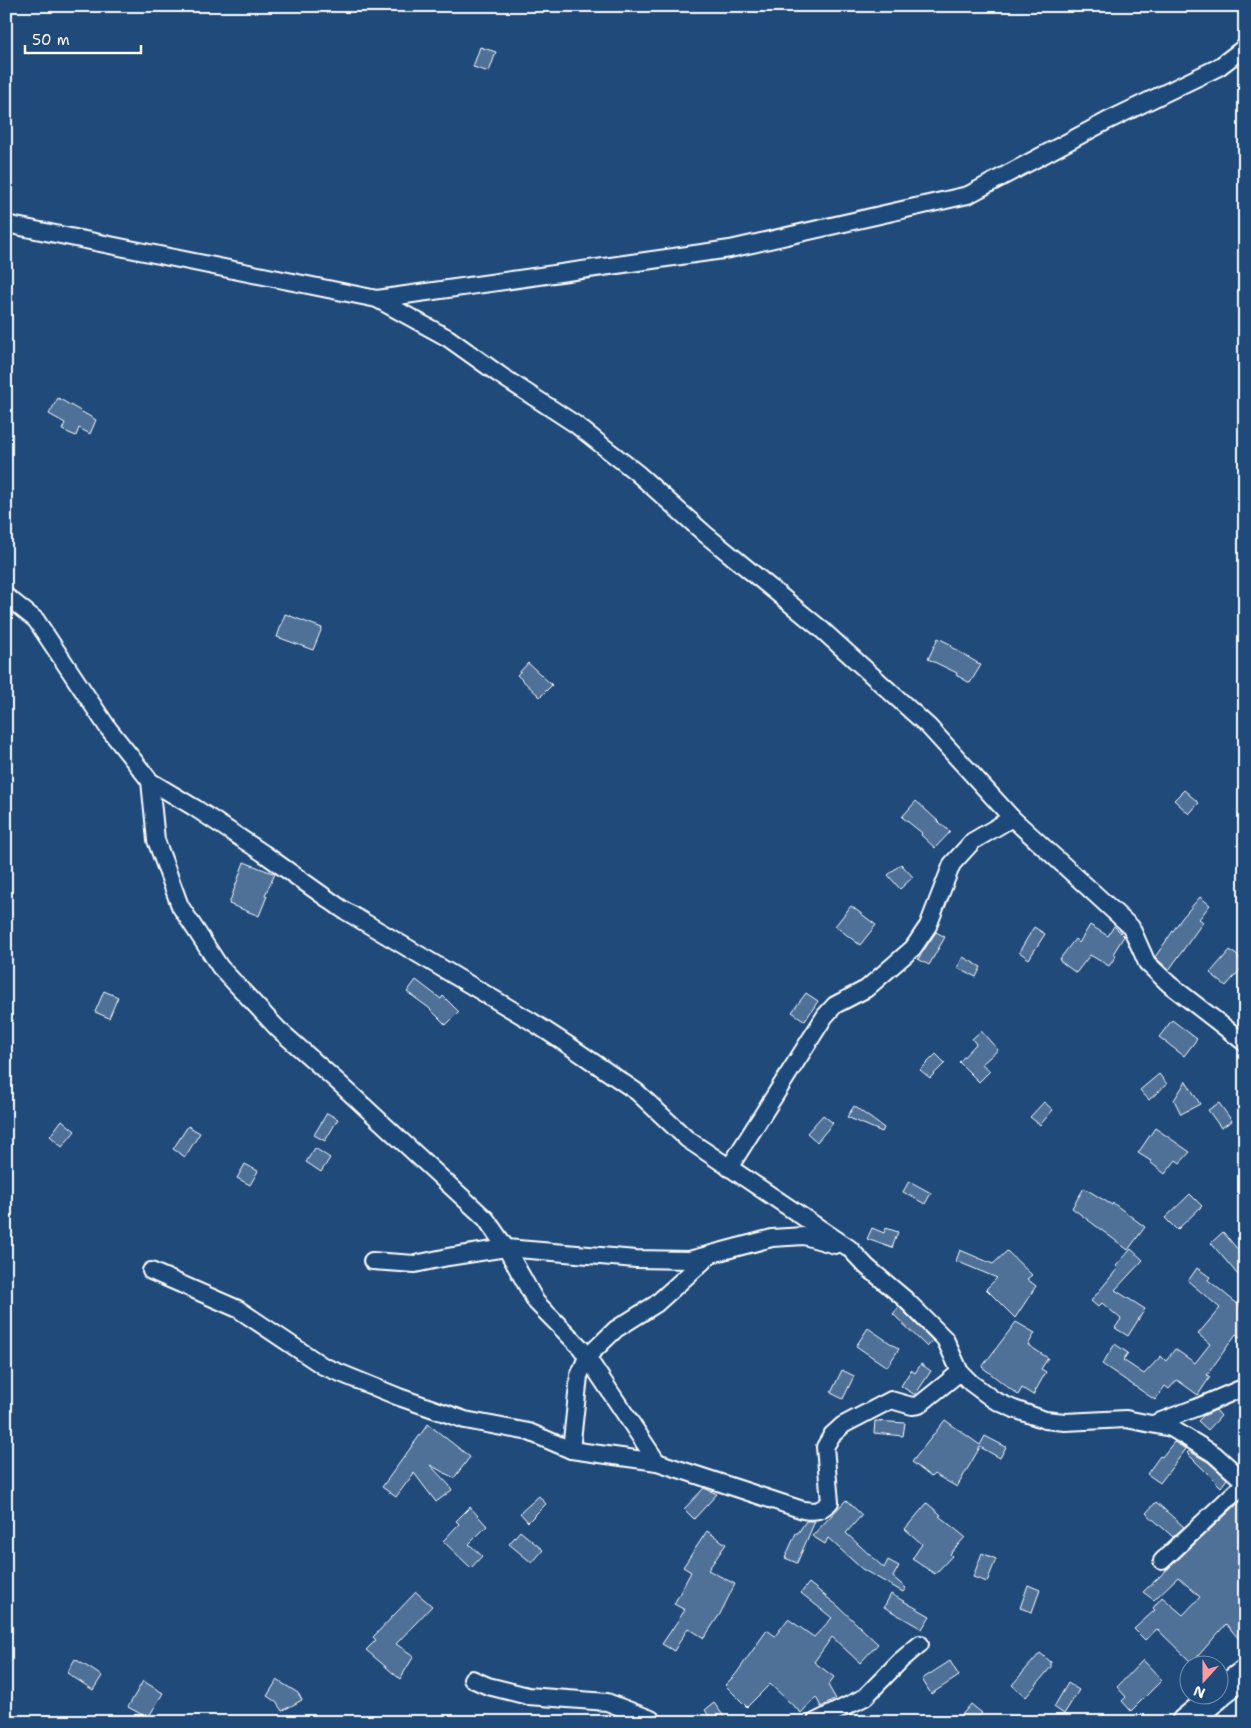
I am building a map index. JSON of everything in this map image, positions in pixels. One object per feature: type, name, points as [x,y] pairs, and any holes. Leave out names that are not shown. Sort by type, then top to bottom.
[{"type":"main road","points":[[1228,1687],[1245,1673]]},
{"type":"main road","points":[[1185,1722],[1205,1706]]},
{"type":"street","points":[[377,298],[730,249],[968,195],[1107,121],[1219,67],[1245,47]]},
{"type":"street","points":[[6,224],[377,298],[448,338],[575,424],[637,473],[705,534],[821,629],[929,727],[1012,818],[1131,927],[1147,964],[1169,984],[1245,1042]]},
{"type":"street","points":[[6,596],[36,620],[108,728],[150,781],[256,848],[342,909],[531,1021],[637,1092],[687,1139],[849,1248],[867,1267],[905,1299],[945,1339],[960,1372],[970,1383],[994,1400],[1044,1420],[1065,1422],[1126,1419],[1152,1424],[1171,1428],[1214,1454],[1245,1483],[1162,1561]]},
{"type":"street","points":[[150,781],[156,840],[180,906],[220,967],[278,1029],[486,1219],[506,1248],[536,1302],[581,1348],[657,1462]]},
{"type":"street","points":[[729,1168],[825,1016],[835,1005],[866,989],[913,948],[928,926],[952,864],[973,841],[1012,818]]},
{"type":"street","points":[[372,1261],[415,1264],[448,1256],[506,1248],[676,1261],[689,1260],[772,1238],[804,1236],[849,1248]]},
{"type":"street","points":[[571,1450],[579,1376],[587,1357],[616,1329],[656,1304],[710,1254]]},
{"type":"street","points":[[151,1271],[238,1309],[323,1366],[399,1397],[465,1420],[529,1432],[571,1450],[657,1462],[803,1510],[815,1512],[824,1509],[830,1502],[825,1447],[832,1435],[843,1425],[891,1400],[912,1406],[919,1405],[960,1372]]},
{"type":"street","points":[[1152,1424],[1198,1408],[1245,1387]]},
{"type":"street","points":[[815,1722],[865,1697],[900,1661],[920,1644]]},
{"type":"street","points":[[472,1678],[488,1686],[528,1696],[607,1702],[651,1719],[654,1722]]},
{"type":"building","points":[[480,47],[496,52],[489,72],[473,67]]},
{"type":"building","points":[[58,398],[96,420],[90,434],[79,428],[76,436],[62,430],[65,423],[49,414]]},
{"type":"building","points":[[285,614],[322,628],[313,650],[277,637]]},
{"type":"building","points":[[938,638],[952,645],[951,647],[981,665],[970,683],[956,675],[957,673],[928,659]]},
{"type":"building","points":[[528,663],[552,685],[540,697],[517,675]]},
{"type":"building","points":[[1184,790],[1199,803],[1189,814],[1174,800]]},
{"type":"building","points":[[916,801],[950,832],[935,848],[921,835],[922,833],[902,817]]},
{"type":"building","points":[[244,862],[275,874],[265,895],[267,896],[259,916],[229,904]]},
{"type":"building","points":[[901,864],[913,877],[900,889],[888,875]]},
{"type":"building","points":[[1200,897],[1210,905],[1199,919],[1203,922],[1169,970],[1155,957],[1182,918]]},
{"type":"building","points":[[851,906],[876,925],[860,945],[835,926]]},
{"type":"building","points":[[1090,925],[1108,936],[1114,926],[1124,936],[1113,954],[1116,956],[1109,966],[1090,955],[1076,973],[1059,960],[1075,939],[1079,943]]},
{"type":"building","points":[[1034,927],[1045,934],[1029,959],[1019,952]]},
{"type":"building","points":[[936,932],[945,937],[929,965],[918,959]]},
{"type":"building","points":[[1230,950],[1245,964],[1226,986],[1210,973]]},
{"type":"building","points":[[963,957],[981,967],[976,977],[957,968]]},
{"type":"building","points":[[416,980],[441,999],[443,996],[459,1012],[446,1025],[429,1008],[407,992]]},
{"type":"building","points":[[104,991],[118,997],[109,1018],[95,1012]]},
{"type":"building","points":[[806,993],[818,1001],[805,1021],[792,1012]]},
{"type":"building","points":[[1172,1020],[1197,1039],[1184,1056],[1159,1037]]},
{"type":"building","points":[[981,1031],[998,1050],[982,1064],[990,1071],[979,1082],[959,1062],[976,1044],[972,1039]]},
{"type":"building","points":[[936,1054],[945,1063],[930,1078],[920,1070]]},
{"type":"building","points":[[1159,1074],[1167,1084],[1149,1100],[1140,1090]]},
{"type":"building","points":[[1186,1081],[1200,1104],[1181,1114],[1174,1100]]},
{"type":"building","points":[[1044,1102],[1053,1110],[1040,1125],[1030,1117]]},
{"type":"building","points":[[1219,1103],[1232,1121],[1221,1128],[1208,1110]]},
{"type":"building","points":[[854,1106],[884,1128],[882,1132],[847,1117]]},
{"type":"building","points":[[327,1113],[338,1119],[325,1141],[314,1135]]},
{"type":"building","points":[[823,1115],[833,1123],[817,1142],[807,1133]]},
{"type":"building","points":[[62,1120],[75,1131],[62,1147],[50,1136]]},
{"type":"building","points":[[188,1126],[200,1133],[185,1157],[173,1149]]},
{"type":"building","points":[[1155,1128],[1190,1152],[1180,1163],[1176,1160],[1165,1174],[1151,1161],[1138,1153]]},
{"type":"building","points":[[315,1148],[330,1158],[321,1172],[306,1162]]},
{"type":"building","points":[[245,1164],[258,1171],[250,1185],[237,1178]]},
{"type":"building","points":[[909,1181],[931,1193],[925,1204],[903,1192]]},
{"type":"building","points":[[1084,1188],[1112,1205],[1113,1203],[1145,1227],[1128,1250],[1072,1208]]},
{"type":"building","points":[[1190,1194],[1202,1206],[1177,1230],[1165,1218]]},
{"type":"building","points":[[872,1228],[884,1233],[886,1228],[898,1232],[892,1248],[867,1239]]},
{"type":"building","points":[[1223,1232],[1245,1258],[1245,1269],[1238,1275],[1211,1243]]},
{"type":"building","points":[[1131,1249],[1143,1260],[1115,1290],[1145,1309],[1128,1336],[1115,1328],[1121,1319],[1102,1303],[1098,1307],[1091,1301],[1118,1268],[1116,1266]]},
{"type":"building","points":[[960,1250],[993,1264],[1007,1251],[1032,1275],[1027,1279],[1036,1286],[1015,1318],[986,1289],[997,1278],[956,1261]]},
{"type":"building","points":[[1197,1268],[1210,1277],[1208,1280],[1245,1310],[1245,1341],[1236,1334],[1207,1375],[1210,1377],[1198,1395],[1177,1380],[1169,1389],[1165,1386],[1155,1400],[1102,1364],[1115,1344],[1128,1353],[1123,1360],[1144,1374],[1161,1356],[1166,1361],[1175,1349],[1195,1363],[1210,1344],[1198,1334],[1220,1308],[1188,1281]]},
{"type":"building","points":[[899,1307],[933,1341],[927,1347],[893,1314]]},
{"type":"building","points":[[1016,1322],[1035,1333],[1028,1345],[1048,1358],[1041,1369],[1046,1372],[1033,1395],[1022,1388],[1018,1395],[982,1367]]},
{"type":"building","points":[[868,1328],[899,1349],[887,1367],[856,1346]]},
{"type":"building","points":[[921,1364],[931,1371],[915,1395],[901,1386],[911,1370],[915,1373]]},
{"type":"building","points":[[842,1370],[854,1376],[843,1399],[831,1393]]},
{"type":"building","points":[[1216,1410],[1221,1416],[1208,1430],[1198,1421],[1203,1416]]},
{"type":"building","points":[[945,1420],[980,1445],[985,1436],[1006,1447],[1000,1458],[980,1447],[957,1487],[934,1474],[931,1477],[912,1462]]},
{"type":"building","points":[[875,1421],[905,1423],[903,1436],[874,1433]]},
{"type":"building","points":[[428,1424],[470,1457],[454,1478],[430,1465],[452,1490],[436,1502],[414,1473],[396,1497],[382,1487]]},
{"type":"building","points":[[1174,1442],[1186,1449],[1160,1483],[1147,1474],[1160,1456],[1162,1457]]},
{"type":"building","points":[[1189,1451],[1208,1462],[1227,1479],[1221,1487],[1187,1453]]},
{"type":"building","points":[[704,1488],[717,1494],[694,1519],[684,1509]]},
{"type":"building","points":[[539,1496],[546,1504],[528,1522],[520,1513]]},
{"type":"building","points":[[1245,1497],[1245,1646],[1226,1624],[1198,1656],[1185,1656],[1157,1629],[1145,1640],[1134,1629],[1155,1610],[1153,1608],[1162,1597],[1183,1615],[1200,1597],[1178,1577],[1154,1600],[1143,1592]]},
{"type":"building","points":[[846,1500],[862,1515],[846,1533],[884,1568],[888,1560],[899,1566],[893,1577],[906,1588],[903,1592],[862,1569],[828,1538],[825,1544],[812,1536]]},
{"type":"building","points":[[1156,1502],[1184,1527],[1173,1537],[1146,1513]]},
{"type":"building","points":[[927,1503],[941,1515],[939,1516],[965,1537],[950,1554],[952,1556],[935,1574],[912,1559],[922,1544],[905,1529]]},
{"type":"building","points":[[470,1507],[487,1526],[469,1544],[482,1556],[471,1568],[443,1541],[459,1524],[456,1521]]},
{"type":"building","points":[[806,1521],[815,1521],[797,1563],[785,1558],[796,1533],[798,1533]]},
{"type":"building","points":[[520,1531],[543,1550],[532,1563],[509,1544]]},
{"type":"building","points":[[707,1531],[726,1544],[708,1570],[735,1584],[720,1614],[704,1638],[688,1628],[674,1651],[662,1644],[685,1610],[674,1604],[691,1572],[683,1567]]},
{"type":"building","points":[[982,1553],[996,1559],[987,1582],[973,1577]]},
{"type":"building","points":[[809,1583],[838,1606],[878,1644],[860,1663],[832,1637],[814,1662],[834,1677],[828,1685],[836,1699],[821,1707],[816,1697],[801,1713],[770,1684],[747,1707],[725,1685],[736,1674],[767,1630],[775,1636],[788,1619],[814,1637],[832,1618],[801,1593]]},
{"type":"building","points":[[1028,1585],[1040,1590],[1032,1612],[1020,1608]]},
{"type":"building","points":[[416,1592],[432,1606],[396,1644],[414,1656],[400,1679],[366,1650],[376,1640],[373,1637]]},
{"type":"building","points":[[891,1594],[930,1616],[922,1629],[884,1607]]},
{"type":"building","points":[[1040,1653],[1051,1662],[1051,1667],[1026,1697],[1012,1685]]},
{"type":"building","points":[[75,1659],[102,1676],[93,1690],[67,1673]]},
{"type":"building","points":[[1143,1660],[1162,1680],[1131,1711],[1122,1701],[1126,1697],[1117,1687]]},
{"type":"building","points":[[950,1661],[959,1676],[931,1694],[922,1679]]},
{"type":"building","points":[[277,1680],[298,1693],[302,1700],[282,1711],[276,1702],[267,1696]]},
{"type":"building","points":[[143,1681],[163,1693],[148,1718],[128,1707]]},
{"type":"building","points":[[1068,1683],[1079,1690],[1064,1714],[1054,1707]]},
{"type":"building","points":[[714,1703],[728,1722],[713,1722],[705,1710]]},
{"type":"building","points":[[971,1704],[982,1713],[974,1722],[956,1722]]}]
